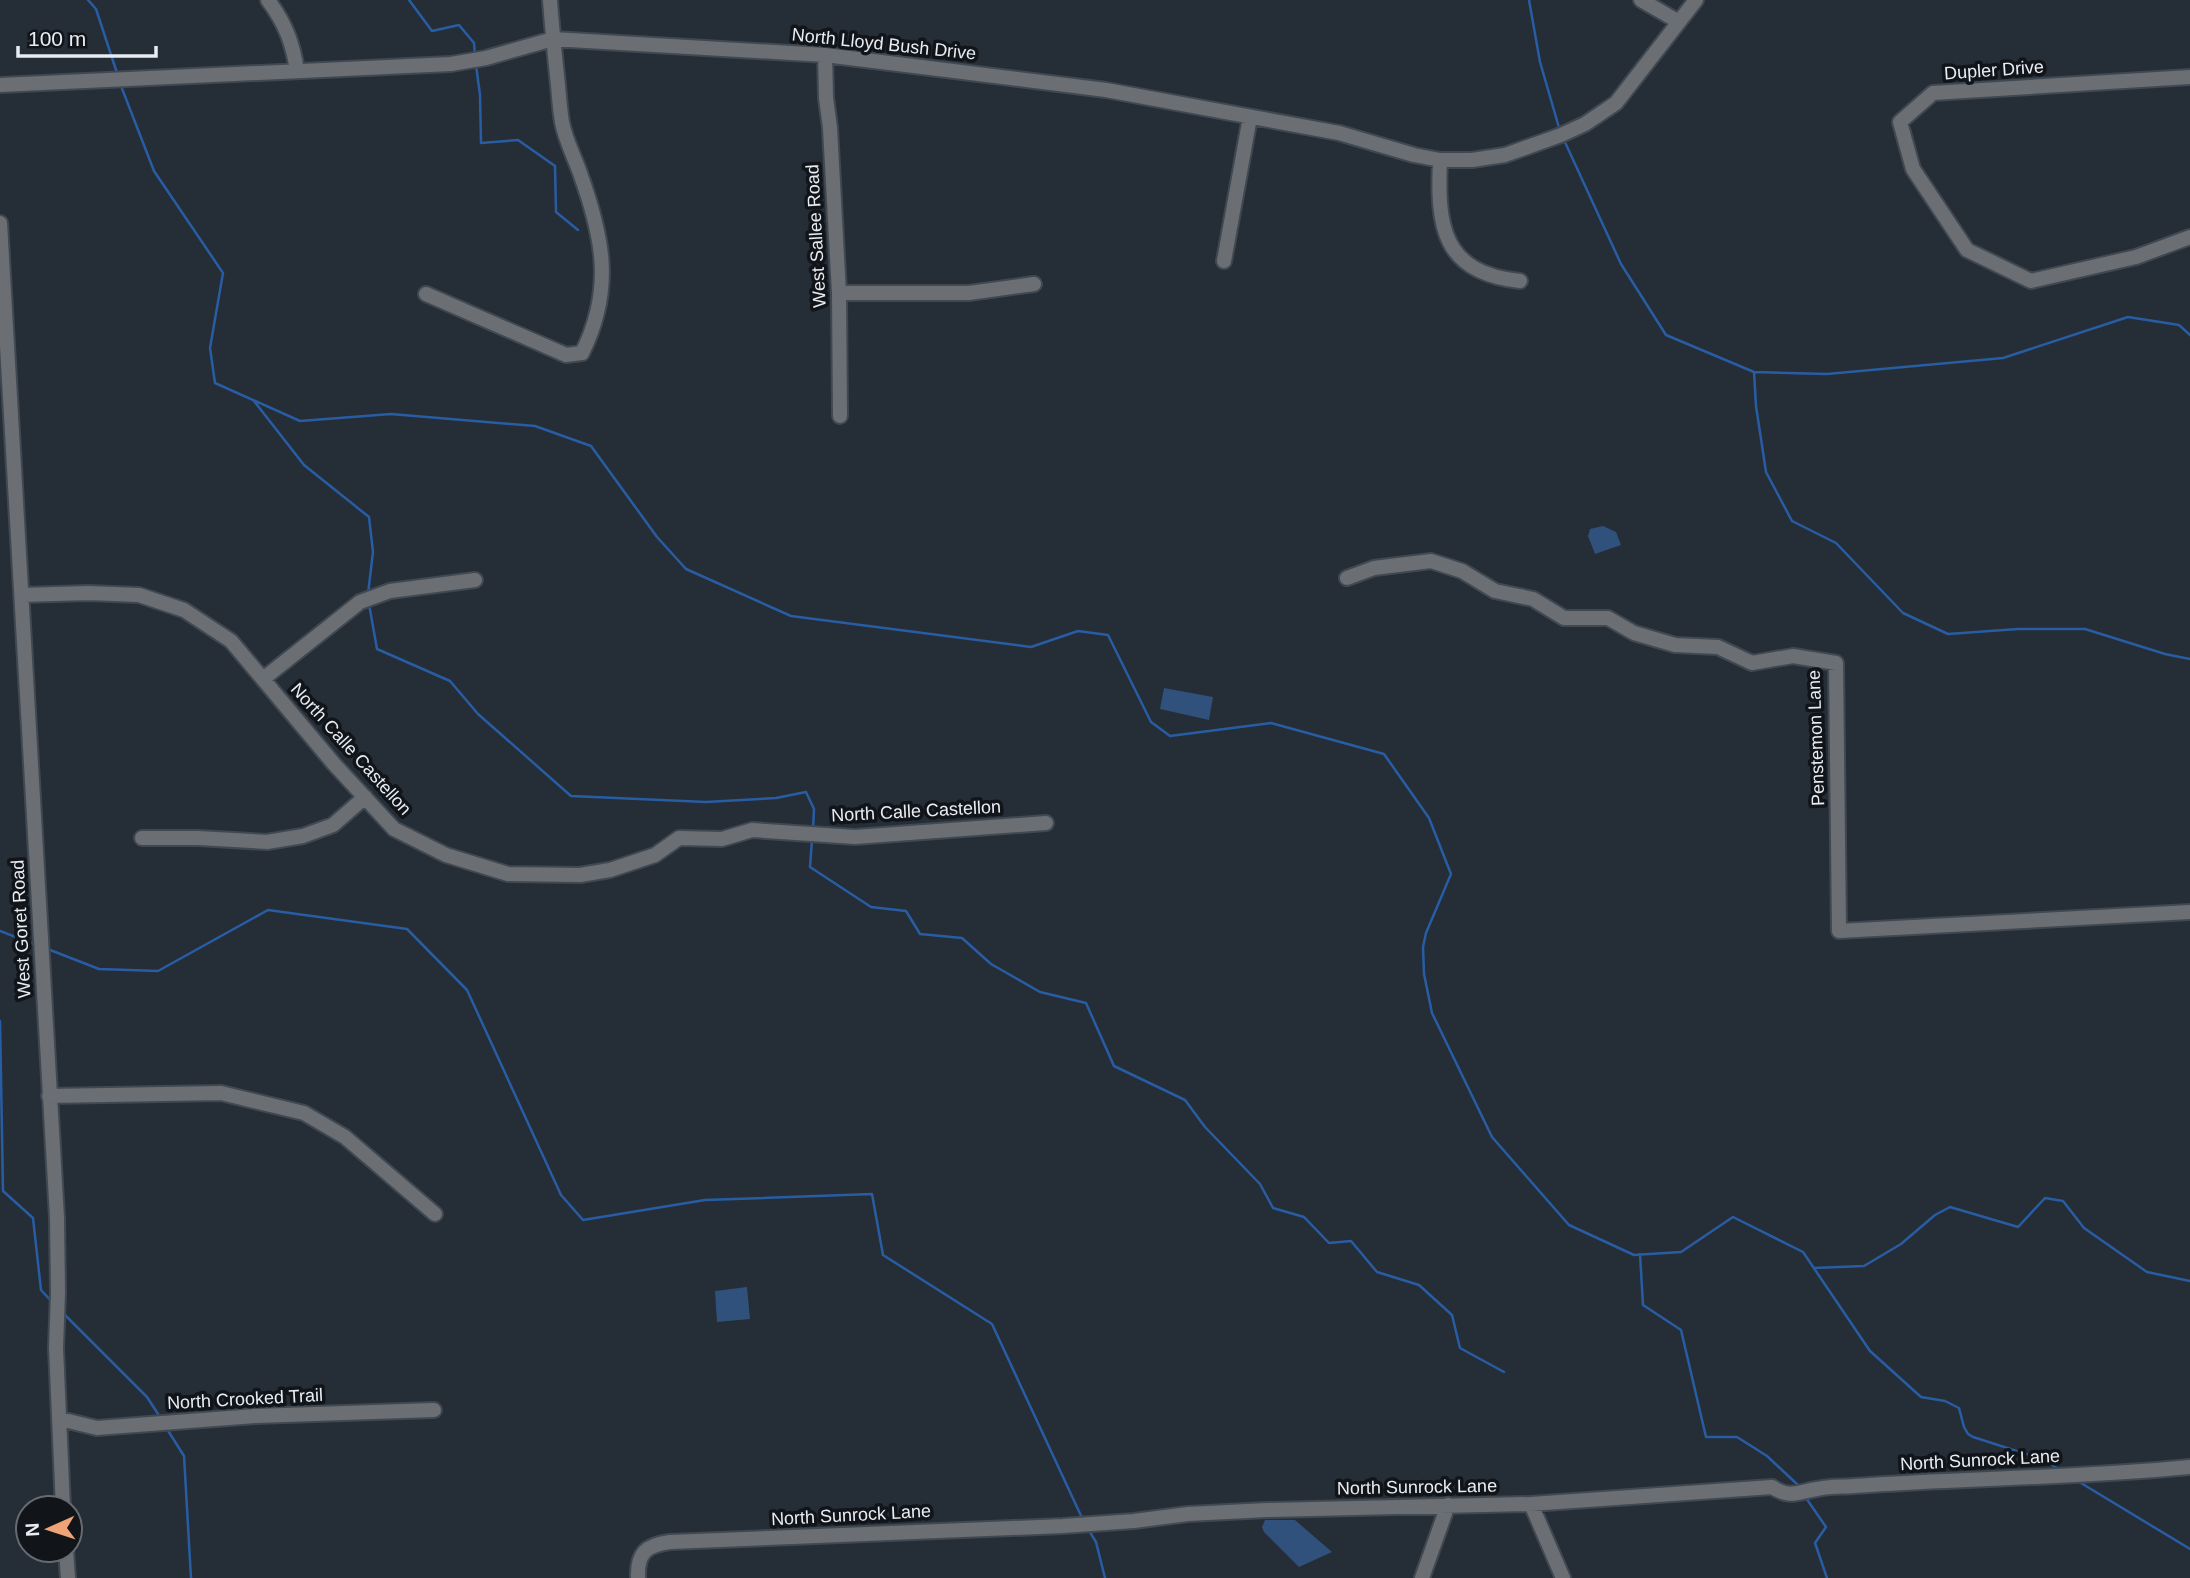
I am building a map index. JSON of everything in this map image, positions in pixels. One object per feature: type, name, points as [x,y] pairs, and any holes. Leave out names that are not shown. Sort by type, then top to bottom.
[{"type":"street","points":[[268,0],[278,14],[294,48],[297,71]]},
{"type":"street","points":[[426,294],[566,355],[582,353],[586,344],[601,300],[600,241],[595,216],[562,124],[550,0]]},
{"type":"street","points":[[1641,0],[1679,22]]},
{"type":"street","name":"North Lloyd Bush Drive","points":[[0,85],[451,64],[486,58],[553,39],[825,55],[1106,90],[1339,133],[1440,160],[1472,160],[1504,155],[1561,135],[1585,124],[1616,103],[1696,0]]},
{"type":"street","name":"West Sallee Road","points":[[825,55],[839,293],[840,416]]},
{"type":"street","name":"Dupler Drive","points":[[2190,77],[1933,93],[1900,122],[1913,169],[1967,250],[2031,281],[2136,257],[2190,237]]},
{"type":"street","points":[[1224,261],[1250,117]]},
{"type":"street","points":[[1440,160],[1438,199],[1443,228],[1453,249],[1468,264],[1487,274],[1500,279],[1520,281]]},
{"type":"street","name":"West Goret Road","points":[[0,223],[7,456],[22,595],[57,1218],[56,1348],[63,1494]]},
{"type":"street","points":[[839,293],[969,293],[1034,284]]},
{"type":"street","name":"Penstemon Lane","points":[[1347,578],[1374,568],[1431,561],[1462,570],[1495,590],[1532,599],[1563,618],[1608,618],[1634,633],[1675,645],[1718,647],[1752,663],[1793,656],[1836,663],[1839,931],[2190,912]]},
{"type":"street","points":[[263,679],[360,602],[390,591],[475,580]]},
{"type":"street","name":"North Calle Castellon","points":[[22,595],[139,595],[184,610],[231,641],[334,764],[394,829],[446,855],[508,874],[580,875],[610,870],[655,855],[679,838],[722,839],[752,830],[855,837],[1046,822]]},
{"type":"street","points":[[142,838],[267,842],[303,836],[333,825],[365,797]]},
{"type":"street","points":[[49,1100],[118,1101],[127,1093],[221,1093],[304,1113],[345,1138],[435,1214]]},
{"type":"street","name":"North Crooked Trail","points":[[60,1419],[97,1429],[255,1416],[434,1410]]},
{"type":"street","name":"North Sunrock Lane","points":[[638,1578],[637,1566],[644,1551],[655,1544],[670,1542],[1063,1526],[1188,1514],[1267,1510],[1531,1504],[1772,1487],[1782,1493],[1796,1495],[1817,1489],[2190,1467]]},
{"type":"street","points":[[1531,1504],[1563,1578]]},
{"type":"street","points":[[1422,1578],[1448,1505]]},
{"type":"shaded area","points":[[1603,526],[1616,532],[1621,545],[1595,554],[1588,536],[1590,529]]},
{"type":"shaded area","points":[[1164,688],[1213,697],[1209,720],[1160,709]]},
{"type":"shaded area","points":[[747,1287],[750,1319],[717,1322],[715,1291]]},
{"type":"shaded area","points":[[1265,1520],[1295,1520],[1332,1552],[1299,1567],[1264,1532],[1262,1527]]},
{"type":"waterway","points":[[88,0],[96,9],[117,73]]},
{"type":"waterway","points":[[409,0],[432,31],[459,25],[474,43],[475,55]]},
{"type":"waterway","points":[[1529,0],[1540,62],[1560,131]]},
{"type":"waterway","points":[[476,65],[481,143],[518,140],[555,166],[556,212],[578,230]]},
{"type":"waterway","points":[[121,86],[154,171],[223,273],[210,348],[215,383],[300,421],[391,414],[535,426],[591,446],[657,537],[686,569],[791,616],[1031,647],[1078,631],[1108,635],[1151,722],[1170,736],[1271,723],[1384,754],[1429,818],[1451,874],[1426,933],[1423,947],[1424,974],[1432,1013],[1492,1137],[1569,1225],[1634,1255],[1681,1252],[1733,1217],[1803,1252],[1870,1351],[1921,1397],[1945,1401],[1959,1408],[1968,1434],[2042,1459],[2062,1471]]},
{"type":"waterway","points":[[1564,140],[1621,264],[1666,335],[1754,372],[1827,374],[2003,358],[2128,317],[2179,325],[2190,335]]},
{"type":"waterway","points":[[1754,372],[1766,472],[1792,521],[1836,543],[1903,613],[1948,634],[2018,629],[2085,629],[2190,659]]},
{"type":"waterway","points":[[254,401],[304,465],[369,517],[373,552],[368,594]]},
{"type":"waterway","points":[[369,604],[377,649],[450,681],[478,714],[571,796],[706,802],[776,798],[806,792],[814,809],[813,830]]},
{"type":"waterway","points":[[812,840],[810,867],[871,907],[906,911],[920,934],[962,938],[991,964],[1040,992],[1086,1003],[1114,1066],[1185,1100],[1205,1127],[1260,1184],[1273,1208],[1304,1217],[1329,1243],[1351,1241],[1377,1272],[1419,1285],[1452,1315],[1460,1348],[1504,1372]]},
{"type":"waterway","points":[[45,948],[99,969],[158,971],[268,910],[407,929],[467,990],[561,1195],[583,1220],[705,1200],[872,1194],[883,1255],[992,1324],[1083,1520]]},
{"type":"waterway","points":[[0,931],[36,945]]},
{"type":"waterway","points":[[0,1021],[3,1191],[33,1218],[41,1290],[53,1303]]},
{"type":"waterway","points":[[1814,1268],[1864,1266],[1901,1244],[1935,1215],[1950,1207],[2018,1227],[2045,1198],[2063,1201],[2084,1228],[2147,1272],[2190,1281]]},
{"type":"waterway","points":[[1640,1254],[1643,1305],[1681,1330],[1706,1437],[1737,1437],[1767,1456],[1799,1486]]},
{"type":"waterway","points":[[62,1312],[147,1397],[160,1417]]},
{"type":"waterway","points":[[167,1429],[184,1456],[191,1578]]},
{"type":"waterway","points":[[2076,1480],[2190,1549]]},
{"type":"waterway","points":[[1806,1498],[1826,1527],[1815,1543],[1827,1578]]},
{"type":"waterway","points":[[1088,1529],[1096,1542],[1105,1578]]}]
